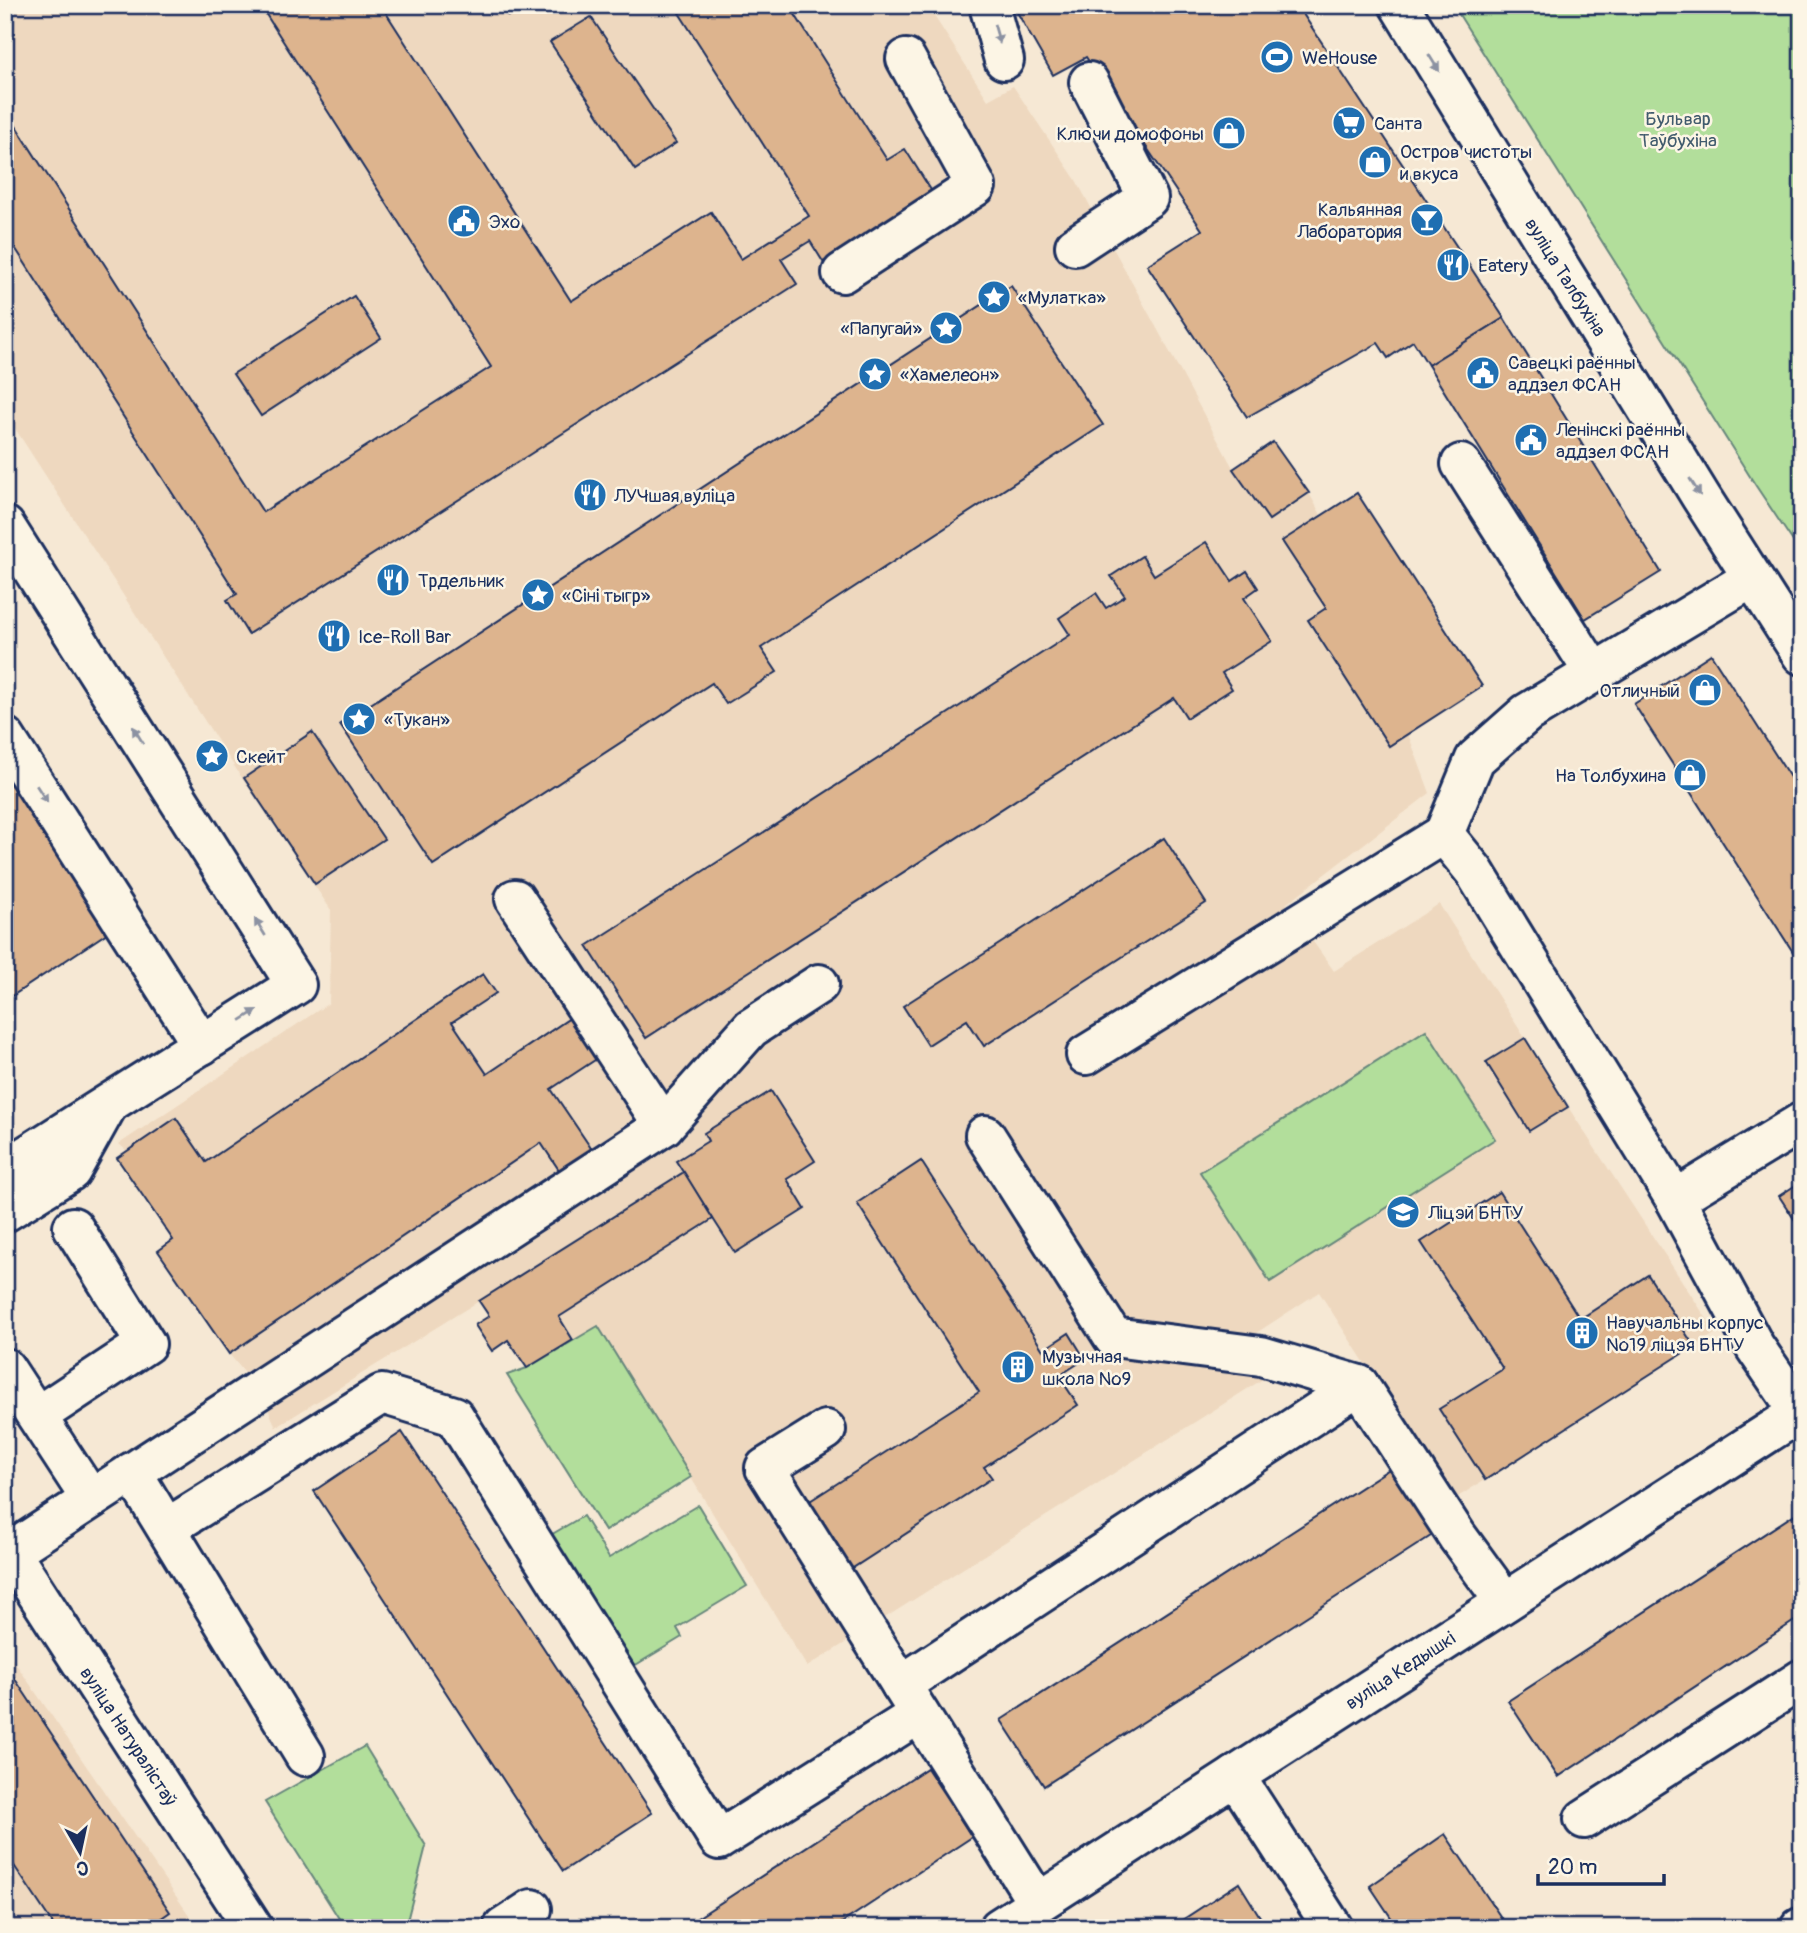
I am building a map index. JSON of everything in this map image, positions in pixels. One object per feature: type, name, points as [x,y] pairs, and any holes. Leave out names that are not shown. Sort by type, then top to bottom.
[{"type":"street","name":"вуліца Талбухіна","points":[[1399,5],[1802,655]]},
{"type":"street","points":[[990,9],[1004,60]]},
{"type":"street","points":[[842,272],[976,186],[906,59]]},
{"type":"street","points":[[1075,246],[1148,198],[1089,82]]},
{"type":"street","points":[[1461,464],[1594,673]]},
{"type":"street","points":[[5,526],[296,985],[5,1169]]},
{"type":"street","points":[[1087,1055],[1444,834],[1475,759],[1527,713],[1752,578]]},
{"type":"street","points":[[5,737],[202,1045]]},
{"type":"street","points":[[1444,834],[1474,871],[1675,1199],[1755,1347],[1801,1414]]},
{"type":"street","points":[[515,899],[664,1126]]},
{"type":"street","points":[[8,1548],[260,1391],[664,1126],[751,1028],[819,984]]},
{"type":"street","points":[[5,1212],[71,1171],[109,1104]]},
{"type":"street","points":[[1675,1199],[1802,1122]]},
{"type":"street","points":[[985,1135],[1114,1337],[1261,1356],[1359,1385],[1458,1536],[1505,1602]]},
{"type":"street","points":[[37,1416],[146,1344],[73,1227]]},
{"type":"street","points":[[5,1368],[90,1498]]},
{"type":"street","points":[[167,1528],[382,1394],[454,1416],[719,1840],[910,1700],[1359,1385]]},
{"type":"street","name":"вуліца Кедышкі","points":[[999,1928],[1801,1414]]},
{"type":"street","points":[[826,1430],[765,1468],[1038,1903]]},
{"type":"street","points":[[132,1472],[305,1756]]},
{"type":"street","name":"вуліца Натуралістаў","points":[[8,1548],[253,1928]]},
{"type":"street","points":[[1584,1819],[1802,1679]]},
{"type":"street","points":[[1235,1776],[1333,1928]]},
{"type":"shaded area","points":[[5,5],[927,5],[988,100],[1013,86],[1076,180],[1233,468],[1273,442],[1321,515],[1357,493],[1482,686],[1408,734],[1430,793],[1286,904],[1334,971],[1439,904],[1525,1038],[1487,1062],[1529,1131],[1568,1107],[1716,1333],[1453,1500],[1319,1292],[1250,1337],[1271,1374],[807,1667],[598,1326],[527,1368],[509,1340],[492,1351],[475,1325],[488,1316],[479,1301],[276,1427],[260,1391],[229,1354],[158,1251],[173,1240],[117,1158],[127,1151],[119,1144],[329,1003],[331,910],[5,413]]},
{"type":"shaded area","points":[[5,1648],[198,1928],[5,1928]]},
{"type":"green space","name":"Бульвар Таўбухіна","points":[[1453,5],[1802,5],[1802,555],[1756,486]]},
{"type":"green space","points":[[1426,1030],[1495,1139],[1270,1282],[1200,1172]]},
{"type":"green space","points":[[598,1326],[691,1477],[605,1531],[507,1375],[527,1368]]},
{"type":"green space","points":[[698,1505],[747,1586],[677,1628],[682,1637],[629,1669],[549,1536],[583,1516],[609,1558]]},
{"type":"green space","points":[[365,1746],[426,1846],[406,1925],[402,1928],[345,1928],[265,1802]]},
{"type":"building","points":[[260,5],[381,5],[571,301],[711,212],[741,259],[809,216],[674,5],[789,5],[887,160],[905,149],[936,198],[827,268],[810,241],[781,259],[797,284],[248,634],[227,600],[237,594],[5,232],[5,109],[263,512],[491,367]]},
{"type":"building","points":[[500,5],[524,5],[508,16]]},
{"type":"building","points":[[1027,5],[1297,5],[1504,318],[1428,365],[1413,341],[1388,358],[1378,343],[1247,417],[1147,265],[1202,230],[1086,57],[1053,75],[1017,12]]},
{"type":"building","points":[[591,17],[676,143],[635,170],[550,42]]},
{"type":"building","points":[[1011,286],[1103,425],[761,648],[777,672],[726,704],[712,683],[433,865],[340,724]]},
{"type":"building","points":[[354,296],[381,338],[261,416],[233,374]]},
{"type":"building","points":[[1504,318],[1661,572],[1585,619],[1428,365]]},
{"type":"building","points":[[1273,442],[1309,493],[1269,520],[1233,469]]},
{"type":"building","points":[[1357,493],[1482,686],[1389,746],[1308,620],[1326,608],[1282,541]]},
{"type":"building","points":[[1206,542],[1232,581],[1247,571],[1258,588],[1244,598],[1272,641],[1222,673],[1232,689],[1187,718],[1174,698],[646,1038],[587,946],[1070,635],[1059,618],[1096,593],[1106,608],[1125,596],[1111,576],[1142,556],[1154,575]]},
{"type":"building","points":[[1711,654],[1802,796],[1802,966],[1634,704]]},
{"type":"building","points":[[312,732],[384,839],[315,884],[244,778]]},
{"type":"building","points":[[5,760],[116,927],[12,996],[5,985]]},
{"type":"building","points":[[1164,838],[1206,903],[984,1046],[967,1020],[928,1045],[903,1006]]},
{"type":"building","points":[[483,974],[496,993],[452,1022],[487,1074],[570,1018],[598,1058],[551,1089],[597,1157],[565,1179],[541,1143],[229,1354],[158,1251],[173,1240],[117,1158],[176,1118],[206,1162]]},
{"type":"building","points":[[1525,1038],[1568,1107],[1529,1131],[1486,1062]]},
{"type":"building","points":[[771,1091],[815,1161],[787,1179],[805,1209],[735,1253],[676,1161],[708,1141],[704,1133]]},
{"type":"building","name":"Музычная школа №9","points":[[921,1161],[1043,1350],[1069,1333],[1085,1359],[1059,1376],[1078,1405],[984,1467],[992,1478],[842,1575],[799,1508],[979,1392],[857,1203]]},
{"type":"building","points":[[684,1172],[713,1219],[559,1317],[573,1340],[527,1368],[508,1340],[492,1351],[475,1325],[489,1316],[479,1301]]},
{"type":"building","points":[[1802,1181],[1802,1231],[1779,1196]]},
{"type":"building","name":"Навучальны корпус №19 ліцэя БНТУ","points":[[1499,1192],[1580,1319],[1648,1275],[1694,1346],[1485,1480],[1439,1409],[1503,1369],[1421,1242]]},
{"type":"building","points":[[402,1432],[652,1813],[563,1871],[314,1491]]},
{"type":"building","points":[[1391,1468],[1434,1534],[1044,1786],[1001,1720]]},
{"type":"building","points":[[1795,1514],[1802,1525],[1802,1616],[1558,1777],[1508,1701]]},
{"type":"building","points":[[5,1664],[170,1912],[147,1928],[48,1928],[53,1924],[5,1852]]},
{"type":"building","points":[[927,1768],[972,1837],[834,1928],[682,1928]]},
{"type":"building","points":[[1445,1834],[1508,1928],[1398,1928],[1370,1886]]},
{"type":"building","points":[[1239,1883],[1267,1928],[1170,1928]]},
{"type":"place","name":"WeHouse","points":[[1277,57]]},
{"type":"place","name":"Санта","points":[[1349,123]]},
{"type":"place","name":"Ключи домофоны","points":[[1229,133]]},
{"type":"place","name":"Остров чистоты и вкуса","points":[[1375,162]]},
{"type":"place","name":"Кальянная Лаборатория","points":[[1427,220]]},
{"type":"place","name":"Эхо","points":[[464,221]]},
{"type":"place","name":"Eatery","points":[[1453,265]]},
{"type":"place","name":"«Мулатка»","points":[[994,297]]},
{"type":"place","name":"«Папугай»","points":[[946,328]]},
{"type":"place","name":"Савецкі раённы аддзел ФСАН","points":[[1483,373]]},
{"type":"place","name":"«Хамелеон»","points":[[875,374]]},
{"type":"place","name":"Ленінскі раённы аддзел ФСАН","points":[[1531,440]]},
{"type":"place","name":"ЛУЧшая вуліца","points":[[590,495]]},
{"type":"place","name":"Трдельник","points":[[393,580]]},
{"type":"place","name":"«Сіні тыгр»","points":[[538,595]]},
{"type":"place","name":"Ice-Roll Bar","points":[[334,636]]},
{"type":"place","name":"Отличный","points":[[1705,690]]},
{"type":"place","name":"«Тукан»","points":[[359,719]]},
{"type":"place","name":"Скейт","points":[[212,756]]},
{"type":"place","name":"На Толбухина","points":[[1690,775]]},
{"type":"place","name":"Ліцэй БНТУ","points":[[1403,1212]]},
{"type":"place","name":"Навучальны корпус №19 ліцэя БНТУ","points":[[1582,1333]]},
{"type":"place","name":"Музычная школа №9","points":[[1018,1367]]}]
